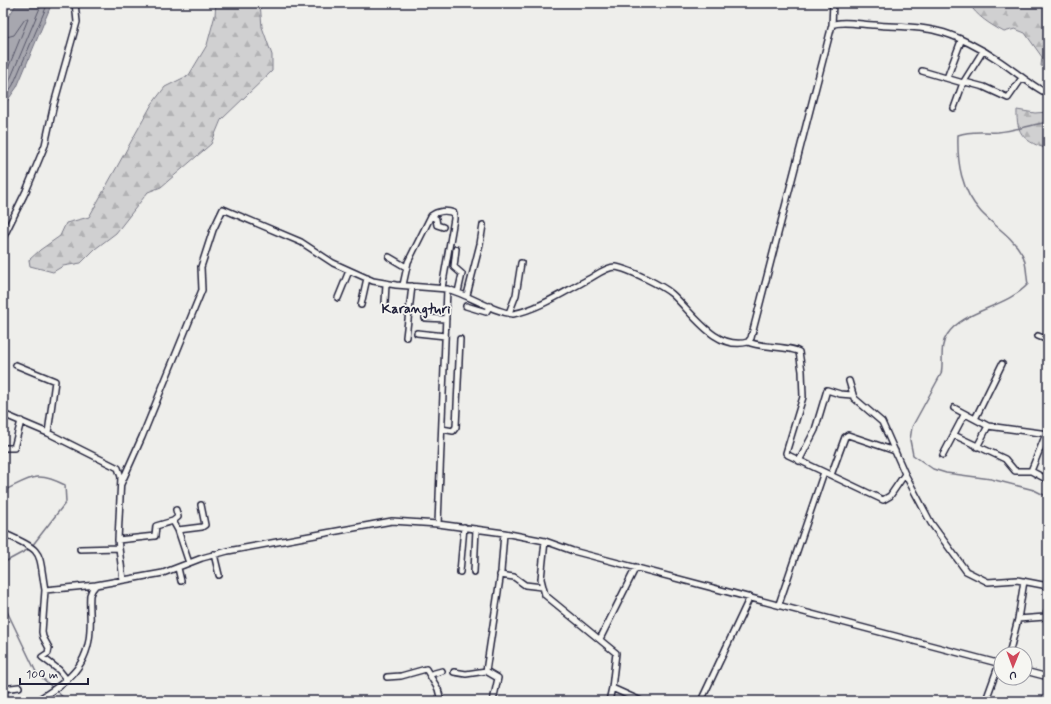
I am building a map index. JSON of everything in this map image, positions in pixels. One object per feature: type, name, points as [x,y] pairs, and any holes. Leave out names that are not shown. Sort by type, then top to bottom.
[{"type":"street","points":[[3,238],[26,191],[45,145],[54,104],[77,22],[75,3]]},
{"type":"street","points":[[748,342],[751,338],[772,263],[797,156],[832,25],[833,3]]},
{"type":"street","points":[[832,25],[840,23],[926,29],[940,32],[983,51],[1048,94]]},
{"type":"street","points":[[947,78],[962,41]]},
{"type":"street","points":[[954,108],[964,83],[983,51]]},
{"type":"street","points":[[922,71],[984,87],[1008,98],[1022,78]]},
{"type":"street","points":[[121,484],[142,437],[202,290],[201,267],[214,230],[224,209],[301,242],[333,263],[367,278],[386,284],[445,288],[467,295],[509,313],[518,313],[549,300],[614,267],[626,271],[666,290],[691,315],[721,339],[732,343],[748,342],[767,347],[793,349],[800,356],[803,398],[786,453],[788,455],[883,500],[890,496],[905,474]]},
{"type":"street","points":[[403,286],[406,267],[431,216],[440,211],[450,211],[454,214],[445,288],[446,336],[438,524]]},
{"type":"street","points":[[431,216],[436,218],[437,225],[443,227]]},
{"type":"street","points":[[467,295],[480,244],[483,225]]},
{"type":"street","points":[[456,249],[454,267],[462,274],[458,292]]},
{"type":"street","points":[[388,257],[406,267]]},
{"type":"street","points":[[509,313],[516,295],[521,263]]},
{"type":"street","points":[[338,298],[349,271]]},
{"type":"street","points":[[361,305],[367,278]]},
{"type":"street","points":[[385,303],[386,284]]},
{"type":"street","points":[[406,337],[412,286]]},
{"type":"street","points":[[466,306],[486,312],[490,306]]},
{"type":"street","points":[[425,318],[446,319]]},
{"type":"street","points":[[417,333],[446,336]]},
{"type":"street","points":[[1038,336],[1048,340]]},
{"type":"street","points":[[442,429],[453,431],[456,427],[460,339]]},
{"type":"street","points":[[975,419],[1002,364]]},
{"type":"street","points":[[16,365],[55,381],[48,433]]},
{"type":"street","points":[[849,381],[852,394],[882,422],[905,474],[931,522],[966,571],[988,582],[1024,581],[1048,586]]},
{"type":"street","points":[[800,461],[815,430],[827,390],[840,394],[852,394]]},
{"type":"street","points":[[954,408],[964,415],[988,426],[1047,434],[1031,471]]},
{"type":"street","points":[[3,414],[48,433],[115,465],[120,472],[121,484],[118,540],[123,580]]},
{"type":"street","points":[[943,455],[964,415]]},
{"type":"street","points":[[3,448],[14,448],[21,422]]},
{"type":"street","points":[[977,447],[988,426]]},
{"type":"street","points":[[831,476],[845,437],[848,435],[895,451]]},
{"type":"street","points":[[954,435],[1005,459],[1015,471],[1031,471],[1048,480]]},
{"type":"street","points":[[779,604],[824,472]]},
{"type":"street","points":[[178,530],[204,526],[201,505]]},
{"type":"street","points":[[118,540],[155,536],[156,526],[174,521],[178,517],[176,510]]},
{"type":"street","points":[[174,521],[189,563]]},
{"type":"street","points":[[45,590],[96,586],[178,568],[214,554],[384,522],[400,521],[464,527],[504,533],[545,542],[993,662]]},
{"type":"street","points":[[460,572],[464,527]]},
{"type":"street","points":[[474,572],[476,529]]},
{"type":"street","points":[[486,671],[500,575],[504,533]]},
{"type":"street","points":[[5,534],[37,551],[41,560],[45,590],[42,632],[49,648],[48,653],[42,657],[59,670],[66,680]]},
{"type":"street","points":[[545,542],[542,556],[542,587],[545,595],[616,655],[609,701]]},
{"type":"street","points":[[80,549],[119,548]]},
{"type":"street","points":[[214,554],[219,575]]},
{"type":"street","points":[[600,640],[636,567]]},
{"type":"street","points":[[178,568],[181,581]]},
{"type":"street","points":[[500,575],[514,576],[525,585],[542,587]]},
{"type":"street","points":[[1011,646],[1018,619],[1024,581]]},
{"type":"street","points":[[36,701],[59,686],[80,666],[88,649],[90,595],[96,586]]},
{"type":"street","points":[[701,701],[750,597]]},
{"type":"street","points":[[1018,619],[1045,617],[1048,609]]},
{"type":"street","points":[[387,677],[401,676],[424,669],[431,674],[441,701]]},
{"type":"street","points":[[431,674],[442,671]]},
{"type":"street","points":[[454,672],[464,674],[486,671],[498,678],[493,701]]},
{"type":"street","points":[[1033,673],[1048,677]]},
{"type":"street","points":[[987,701],[993,684]]},
{"type":"street","points":[[3,689],[19,688]]},
{"type":"street","points":[[612,688],[641,701]]},
{"type":"green space","points":[[216,3],[260,3],[262,27],[272,55],[272,71],[221,120],[211,144],[161,187],[148,192],[116,233],[95,249],[81,263],[63,266],[53,272],[30,266],[29,260],[60,236],[66,223],[89,217],[152,104],[165,87],[189,75],[207,45],[215,15]]},
{"type":"green space","points":[[969,3],[1048,3],[1048,69],[1041,66],[1042,57],[1025,33],[1015,29],[1004,32],[980,16]]},
{"type":"green space","points":[[1017,110],[1035,113],[1048,112],[1048,149],[1028,140],[1020,131],[1017,119]]},
{"type":"water","points":[[17,3],[52,3],[17,87],[3,107],[3,26]]},
{"type":"waterway","points":[[1020,3],[1048,8]]},
{"type":"waterway","points":[[1048,122],[1004,131],[973,132],[958,135],[958,156],[962,176],[969,195],[981,212],[1008,236],[1022,254],[1025,261],[1028,284],[1008,299],[963,320],[947,335],[942,349],[941,374],[912,427],[910,440],[913,455],[933,469],[946,473],[991,479],[1034,490],[1048,497]]},
{"type":"waterway","points":[[3,491],[27,479],[40,477],[55,480],[65,485],[66,502],[32,546]]},
{"type":"waterway","points":[[3,563],[29,549]]},
{"type":"waterway","points":[[3,603],[36,672],[67,701]]},
{"type":"district","name":"Karangturi","points":[[416,308]]}]
